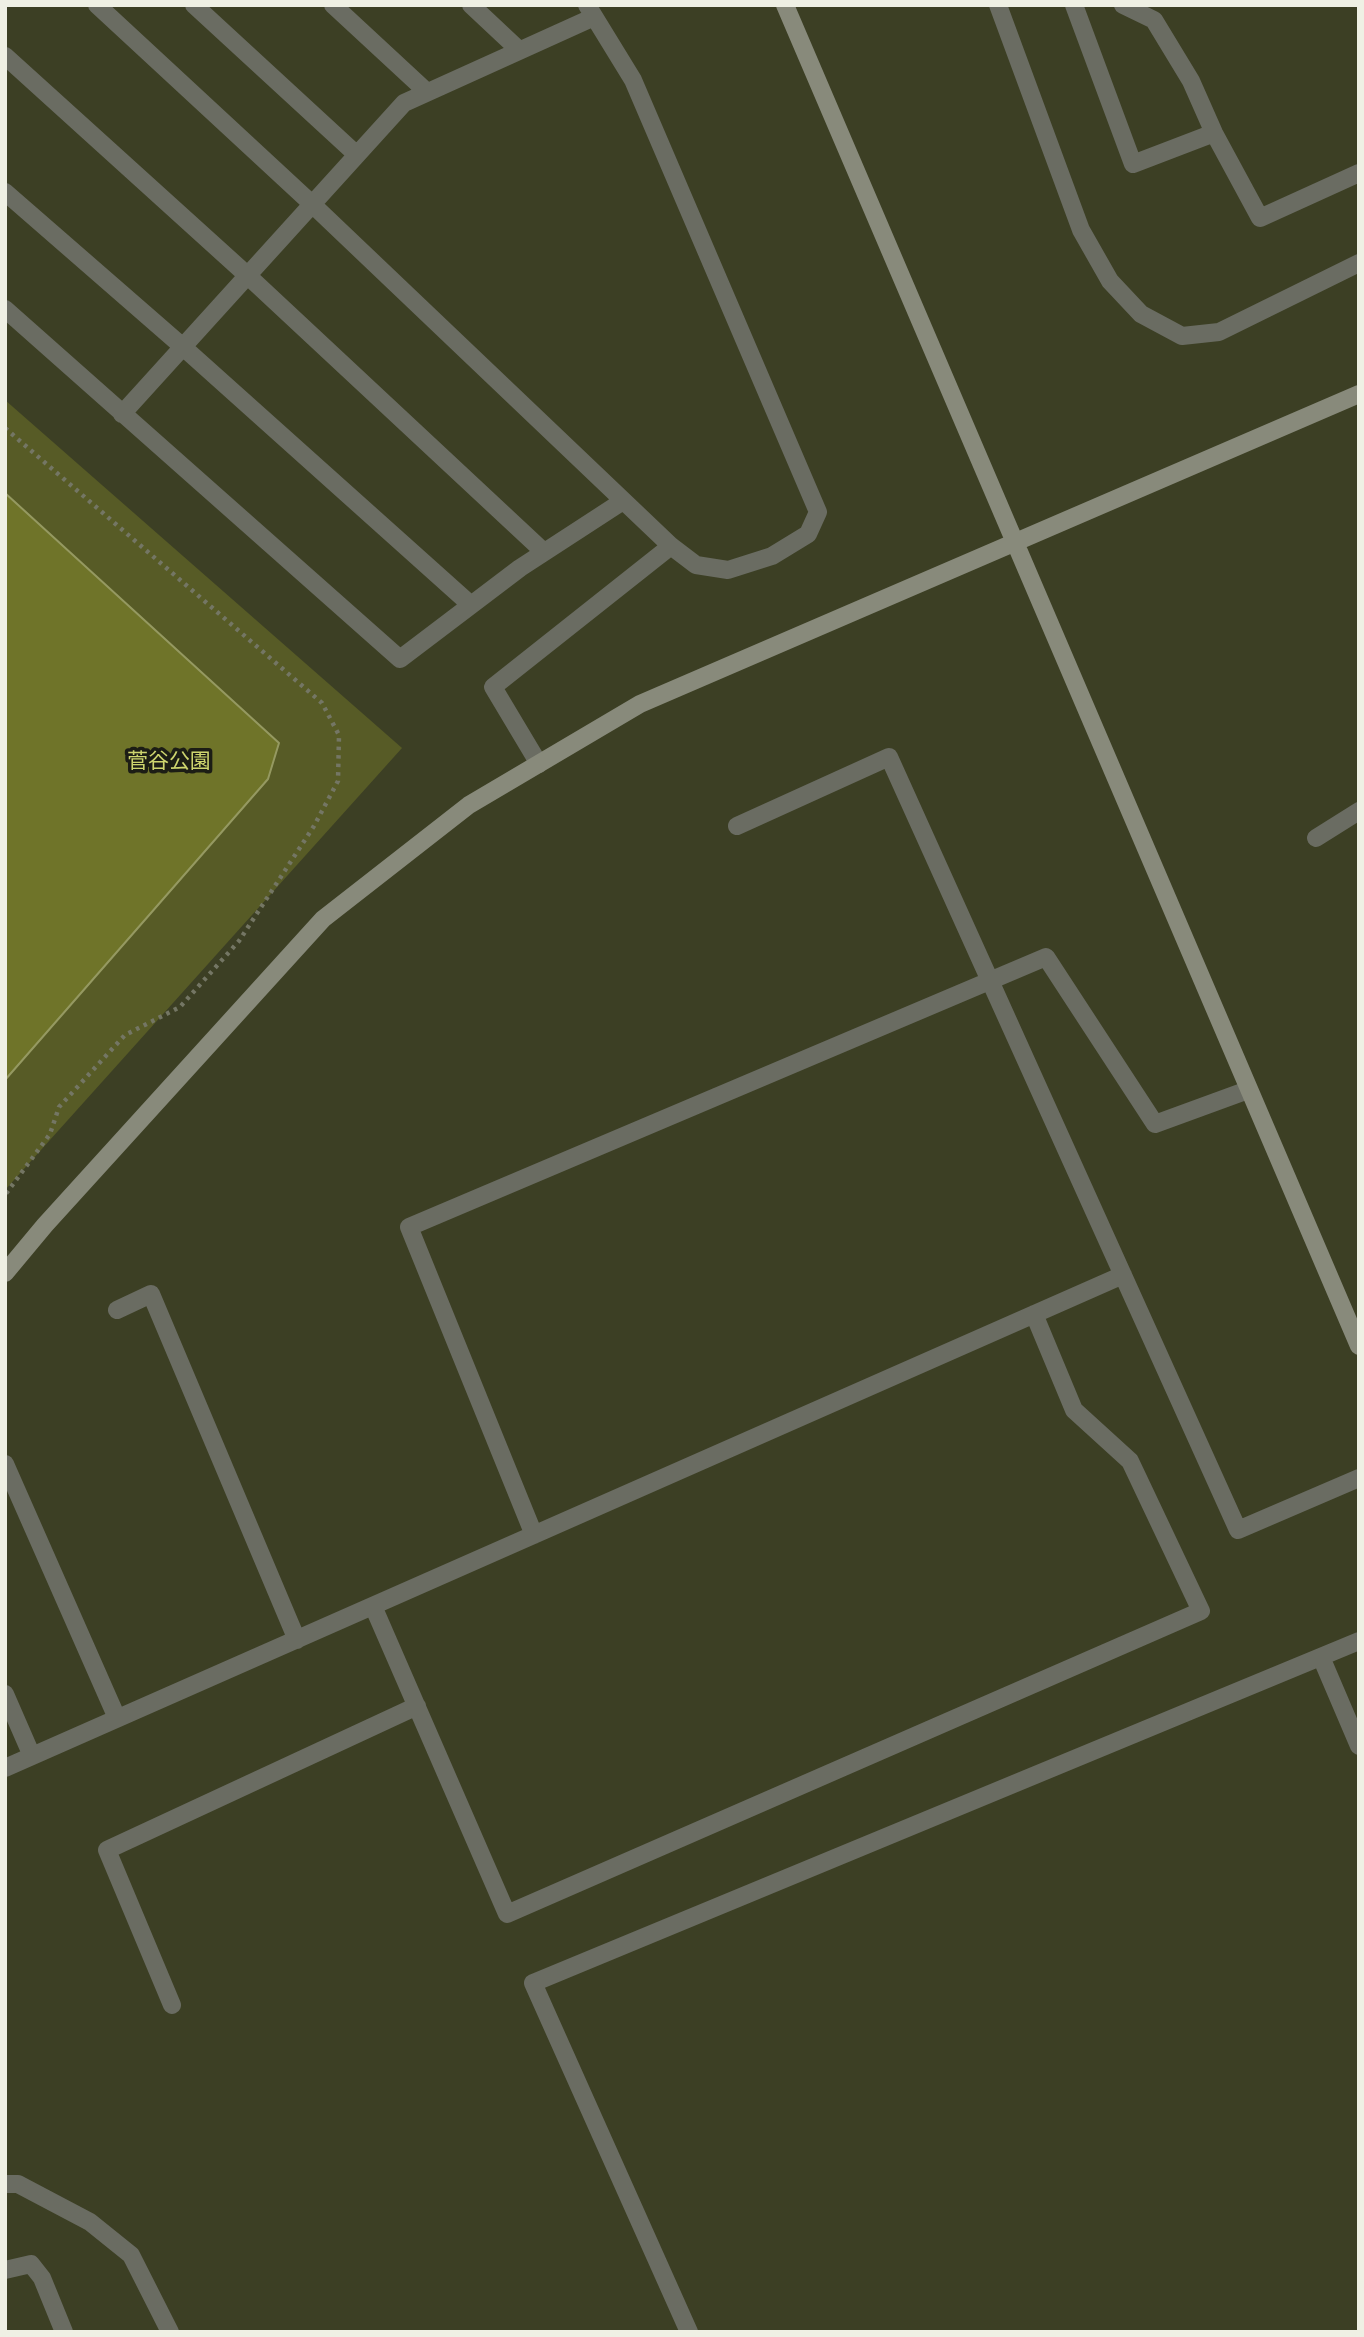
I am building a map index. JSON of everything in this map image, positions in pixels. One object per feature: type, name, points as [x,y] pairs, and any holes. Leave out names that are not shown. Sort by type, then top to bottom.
[{"type":"street","points":[[785,5],[1359,1346]]},
{"type":"street","points":[[5,1273],[45,1225],[323,919],[468,805],[640,704],[1359,394]]},
{"type":"lane","points":[[97,5],[312,204],[671,546],[696,565],[729,570],[772,556],[808,534],[818,512],[633,80],[590,11],[519,50],[404,103],[357,155],[312,204],[247,275],[122,414]]},
{"type":"lane","points":[[194,5],[357,155]]},
{"type":"lane","points":[[333,5],[427,92]]},
{"type":"lane","points":[[471,5],[519,50]]},
{"type":"lane","points":[[998,5],[1081,230],[1110,281],[1141,314],[1182,336],[1219,332],[1359,263]]},
{"type":"lane","points":[[1074,5],[1133,164],[1214,133]]},
{"type":"lane","points":[[1124,5],[1154,20],[1191,81],[1214,133],[1260,218],[1359,173]]},
{"type":"lane","points":[[5,56],[247,275],[544,552]]},
{"type":"lane","points":[[5,192],[471,605]]},
{"type":"lane","points":[[5,309],[400,659],[544,552],[623,501]]},
{"type":"lane","points":[[539,764],[493,687],[671,546]]},
{"type":"lane","points":[[737,826],[889,757],[1238,1530],[1359,1478]]},
{"type":"lane","points":[[1316,838],[1359,811]]},
{"type":"lane","points":[[534,1535],[410,1227],[1046,957],[1155,1124],[1248,1090]]},
{"type":"lane","points":[[5,1768],[1123,1275]]},
{"type":"lane","points":[[117,1310],[151,1294],[297,1640]]},
{"type":"lane","points":[[373,1606],[506,1914],[1201,1611],[1130,1461],[1074,1410],[1034,1314]]},
{"type":"lane","points":[[5,1464],[117,1718]]},
{"type":"lane","points":[[689,2332],[533,1983],[1359,1641]]},
{"type":"lane","points":[[1321,1657],[1359,1746]]},
{"type":"lane","points":[[5,1694],[32,1756]]},
{"type":"lane","points":[[172,2006],[107,1850],[417,1706]]},
{"type":"lane","points":[[5,2183],[18,2184],[90,2222],[131,2255],[170,2332]]},
{"type":"lane","points":[[5,2270],[31,2264],[42,2278],[64,2332]]},
{"type":"path","points":[[5,428],[322,703],[339,736],[338,781],[314,826],[239,941],[180,1007],[125,1035],[59,1107],[50,1134],[5,1195]]},
{"type":"shaded area","points":[[5,5],[1359,5],[1359,2332],[5,2332]]},
{"type":"shaded area","points":[[5,493],[279,743],[268,779],[5,1080]]},
{"type":"green space","name":"菅谷公園","points":[[5,400],[402,748],[5,1190]]}]
